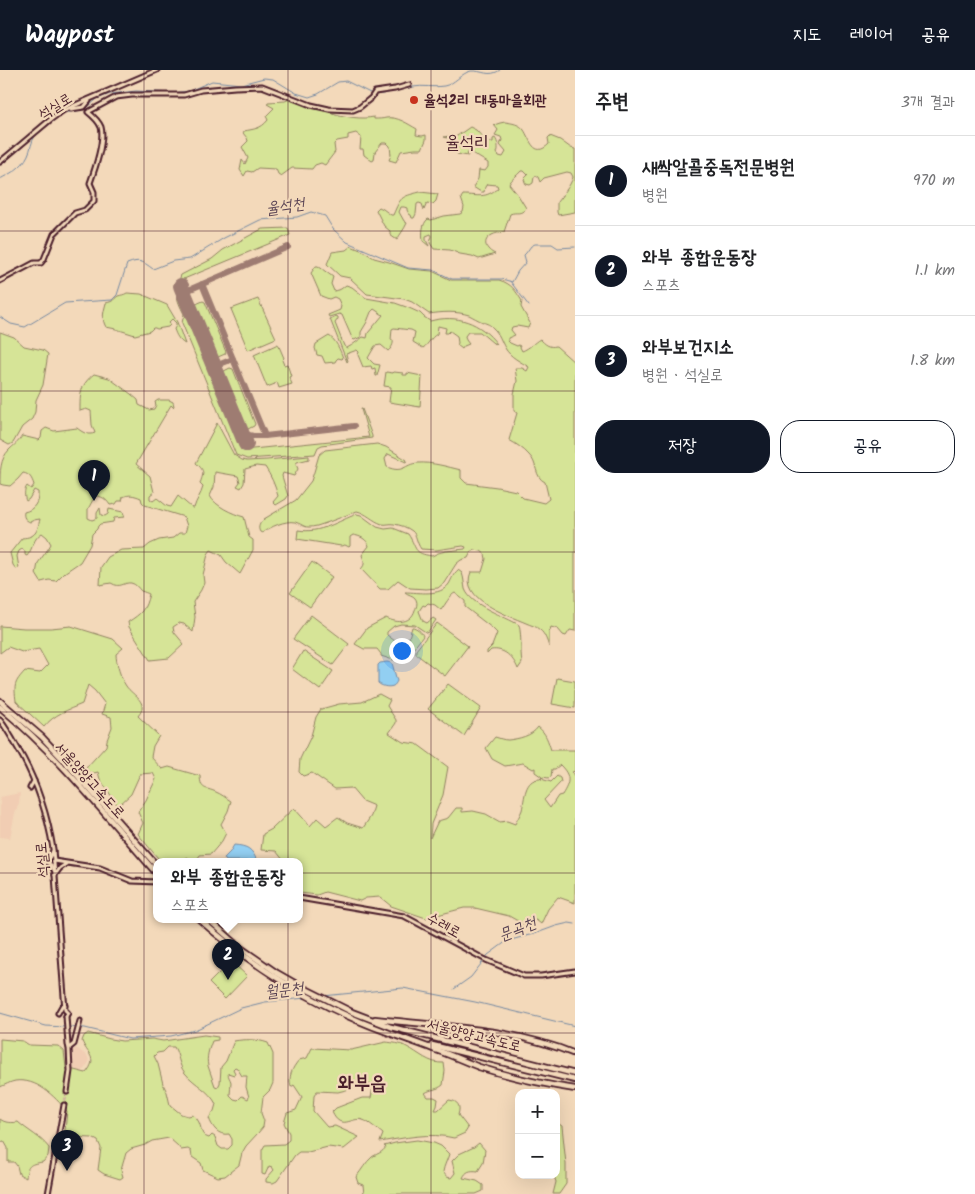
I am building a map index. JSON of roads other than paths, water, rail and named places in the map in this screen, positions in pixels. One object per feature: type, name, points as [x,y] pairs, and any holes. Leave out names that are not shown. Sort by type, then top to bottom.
[{"type":"highway","name":"서울양양고속도로","points":[[0,701],[42,737],[153,869]]},
{"type":"highway","name":"서울양양고속도로","points":[[0,707],[69,769]]},
{"type":"highway","name":"서울양양고속도로","points":[[73,774],[153,862]]},
{"type":"highway","name":"서울양양고속도로","points":[[204,923],[252,961],[289,985],[343,1014],[387,1033],[482,1067],[524,1079],[575,1089]]},
{"type":"highway","name":"서울양양고속도로","points":[[213,923],[277,973],[352,1012],[391,1027],[575,1074]]},
{"type":"highway","name":"서울양양고속도로","points":[[367,1018],[498,1032],[558,1047],[575,1054]]},
{"type":"highway","name":"서울양양고속도로","points":[[406,1039],[575,1080]]},
{"type":"street","name":"석실로","points":[[0,162],[50,120],[65,110],[157,70]]},
{"type":"street","points":[[0,281],[34,263],[41,263],[54,234],[75,213],[84,210],[94,201],[94,192],[90,182],[100,153],[102,129],[96,119],[88,112],[116,97],[184,96],[201,90],[262,86],[311,105],[329,109],[353,110],[372,98],[374,92],[409,85]]},
{"type":"street","name":"석실로","points":[[0,720],[31,771],[46,812],[53,849],[65,1010],[68,1013],[69,1048]]},
{"type":"street","points":[[30,788],[34,780],[39,784]]},
{"type":"street","points":[[53,849],[50,857],[45,860],[54,870]]},
{"type":"street","points":[[54,861],[100,868],[132,881],[153,882]]},
{"type":"street","points":[[54,876],[67,863]]},
{"type":"street","name":"수레로","points":[[303,899],[404,916],[485,959],[524,976],[541,976],[575,971]]},
{"type":"street","points":[[58,1013],[65,1004]]},
{"type":"street","points":[[67,1092],[70,1072],[69,1048],[74,1044],[77,1037],[80,1022]]},
{"type":"street","points":[[48,1194],[64,1105]]},
{"type":"water","points":[[387,662],[392,663],[397,681],[391,687],[378,683],[378,665]]},
{"type":"water","points":[[234,845],[243,846],[249,849],[255,858],[224,858]]},
{"type":"waterway","points":[[375,95],[417,86],[444,86],[471,71],[489,74],[500,70]]},
{"type":"waterway","points":[[0,179],[16,170],[23,163],[35,136],[63,113],[82,110],[97,99],[110,94],[136,91],[173,93],[189,91],[212,81],[241,84],[264,78],[273,79],[296,93],[309,97],[338,82],[346,81],[372,94]]},
{"type":"waterway","name":"율석천","points":[[0,317],[11,324],[25,327],[65,303],[112,300],[117,295],[127,264],[141,262],[153,269],[173,261],[190,259],[224,238],[260,220],[297,217],[311,212],[325,216],[333,229],[347,242],[408,268],[433,270],[452,279],[502,279],[512,282],[526,262],[524,255],[531,246],[535,244],[552,244],[558,248],[575,247]]},
{"type":"waterway","points":[[510,281],[529,306]]},
{"type":"waterway","name":"문곡천","points":[[454,989],[471,977],[488,955],[507,941],[556,926],[569,923],[575,924]]},
{"type":"waterway","name":"월문천","points":[[323,996],[403,988],[475,1002],[575,1026]]},
{"type":"waterway","name":"월문천","points":[[69,1027],[85,1028],[130,1039],[171,1036],[195,1030],[241,1008],[265,1002],[306,998]]},
{"type":"waterway","name":"월문천","points":[[0,1013],[46,1026],[65,1027]]},
{"type":"tunnel","points":[[64,1105],[67,1092]]},
{"type":"place","name":"율석2리 대동마을회관","points":[[414,100]]},
{"type":"place","name":"새싹알콜중독전문병원","points":[[94,501]]},
{"type":"place","name":"와부 종합운동장","points":[[228,980]]},
{"type":"place","name":"와부보건지소","points":[[67,1171]]},
{"type":"district","name":"율석리","points":[[467,142]]},
{"type":"district","name":"와부읍","points":[[362,1082]]}]
